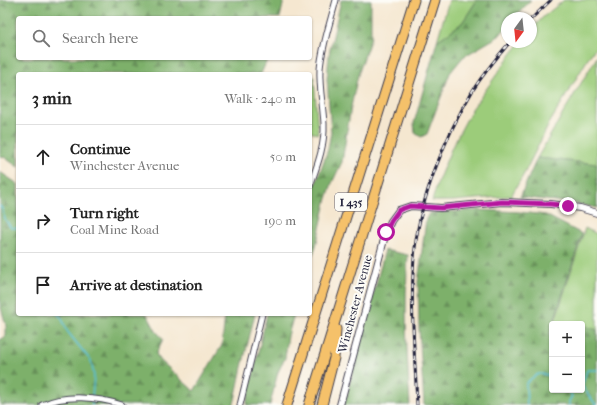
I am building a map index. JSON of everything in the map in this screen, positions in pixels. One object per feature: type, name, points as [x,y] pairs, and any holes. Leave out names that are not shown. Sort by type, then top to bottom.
[{"type":"highway","name":"I 435","points":[[287,405],[414,0]]},
{"type":"highway","name":"I 435","points":[[309,405],[435,0]]},
{"type":"highway","points":[[322,405],[334,358],[338,312]]},
{"type":"street","points":[[312,180],[322,151],[324,125],[320,85],[321,56],[336,0]]},
{"type":"street","name":"Winchester Avenue","points":[[340,405],[386,232],[391,221],[399,210],[410,206],[441,208],[502,202],[551,204],[580,208],[597,213]]},
{"type":"street","points":[[240,405],[262,316]]},
{"type":"street","points":[[42,405],[54,400],[68,398],[107,400],[122,405]]},
{"type":"green space","points":[[0,0],[284,0],[280,16],[16,16],[16,60],[267,60],[262,72],[16,72],[16,166],[0,156]]},
{"type":"green space","points":[[341,0],[371,0],[371,37],[358,75],[342,162],[332,183],[312,257],[312,193],[328,149],[331,132],[327,79],[329,54]]},
{"type":"green space","points":[[449,0],[477,0],[462,23],[437,41]]},
{"type":"green space","points":[[477,0],[531,0],[520,12],[501,12],[501,34],[499,36],[463,57],[450,73],[427,134],[421,137],[415,133],[414,123],[437,41],[462,23]]},
{"type":"green space","points":[[564,0],[597,0],[597,46],[549,124],[524,174],[511,196],[453,201],[432,201],[438,181],[452,147],[472,109],[516,48],[537,48],[537,24]]},
{"type":"green space","points":[[597,57],[597,164],[537,158],[572,98]]},
{"type":"green space","points":[[312,77],[314,77],[318,134],[312,132]]},
{"type":"green space","points":[[537,158],[597,164],[597,208],[573,203],[520,197]]},
{"type":"green space","points":[[0,172],[16,183],[16,316],[148,316],[156,331],[163,339],[156,354],[161,361],[194,391],[222,345],[225,316],[255,316],[233,405],[0,405],[0,340],[6,336],[6,325],[0,305]]},
{"type":"green space","points":[[480,210],[546,215],[582,234],[554,321],[549,321],[549,393],[585,393],[585,326],[597,330],[597,405],[424,405],[419,329],[418,282],[426,219],[429,213]]},
{"type":"green space","points":[[585,228],[597,234],[597,360],[585,356],[585,321],[555,321]]},
{"type":"green space","points":[[385,250],[408,255],[406,311],[410,405],[344,405]]},
{"type":"green space","points":[[267,316],[293,316],[288,336],[285,358],[278,372],[270,405],[246,405]]},
{"type":"waterway","points":[[0,206],[5,219],[11,228],[16,228]]},
{"type":"waterway","points":[[60,316],[67,331],[91,361],[94,376],[92,397]]},
{"type":"waterway","points":[[596,405],[582,386],[587,370],[597,370]]},
{"type":"waterway","points":[[527,405],[526,383],[538,374],[549,375]]},
{"type":"waterway","points":[[569,405],[569,401],[572,396],[570,393]]},
{"type":"railway","points":[[537,13],[551,0]]},
{"type":"railway","points":[[417,405],[412,287],[418,228],[436,166],[453,126],[473,90],[505,48]]},
{"type":"route","points":[[386,232],[391,221],[399,210],[410,206],[441,208],[502,202],[568,206]]}]
